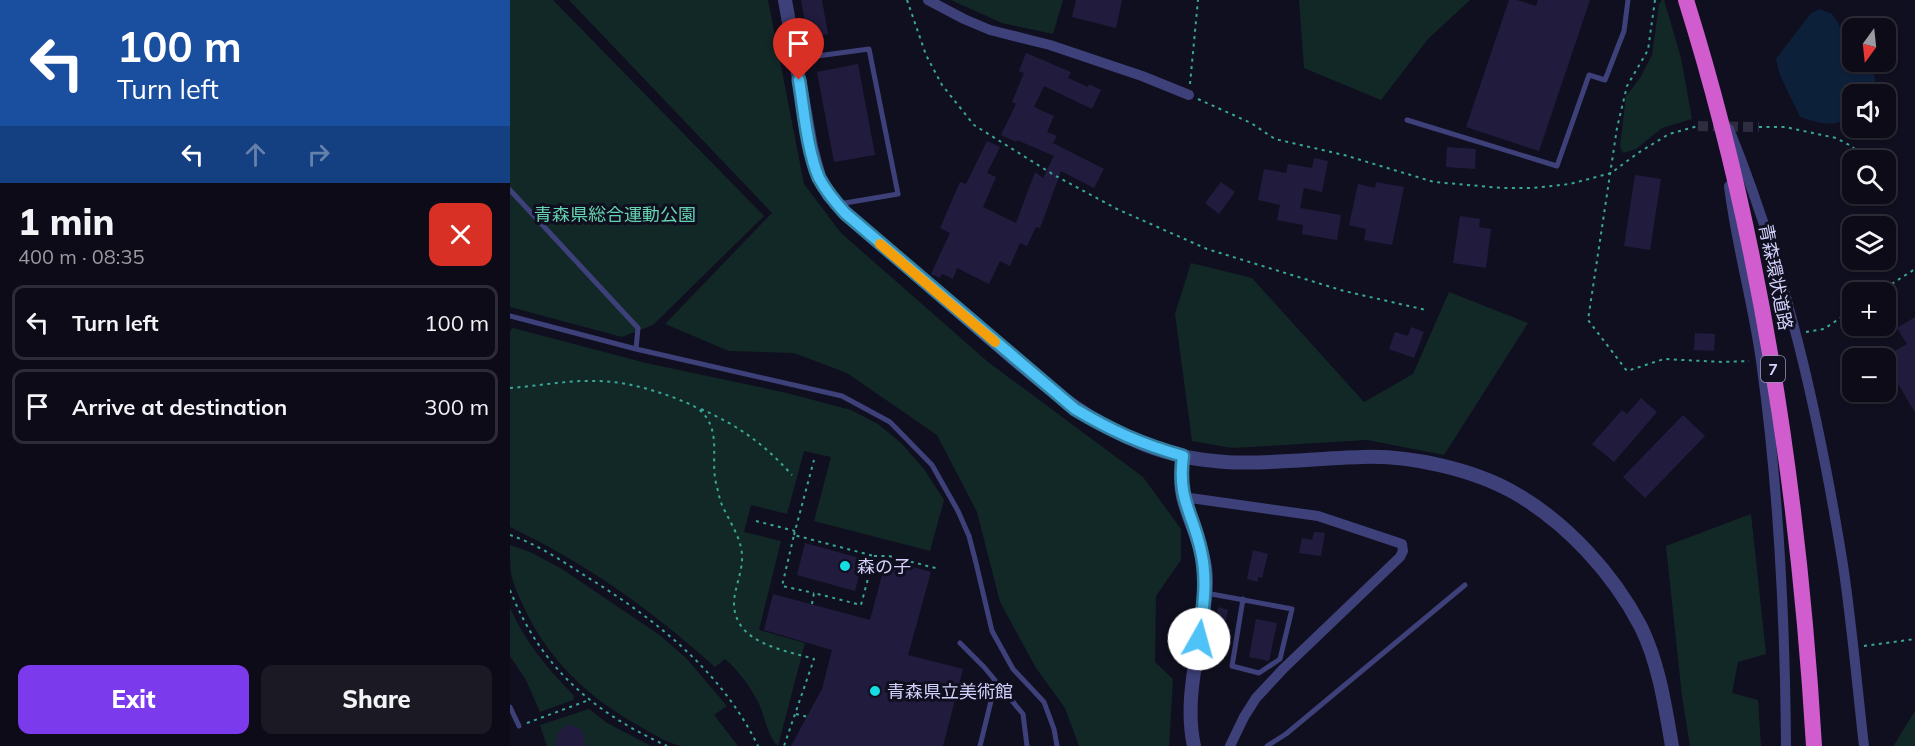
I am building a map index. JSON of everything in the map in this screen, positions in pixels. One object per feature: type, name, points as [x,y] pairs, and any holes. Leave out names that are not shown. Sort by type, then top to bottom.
[{"type":"highway","name":"青森環状道路","points":[[1686,0],[1723,127],[1746,225],[1765,322],[1792,493],[1814,746]]},
{"type":"street","points":[[785,0],[811,147],[819,177],[829,195],[915,274],[1075,409],[1111,430],[1146,446],[1218,463],[1257,464],[1364,457],[1395,458],[1466,473],[1511,491],[1538,509],[1586,551],[1616,586],[1641,628],[1659,676],[1671,746]]},
{"type":"street","points":[[928,0],[964,20],[990,30],[1050,45],[1142,76],[1189,95]]},
{"type":"street","points":[[1714,93],[1763,218],[1797,333],[1821,444],[1839,544],[1864,746]]},
{"type":"street","points":[[1723,127],[1731,198],[1761,359],[1781,554],[1786,746]]},
{"type":"street","points":[[1183,456],[1180,476],[1183,496],[1201,550],[1206,580],[1191,708],[1194,746]]},
{"type":"street","points":[[1183,496],[1318,516],[1402,543],[1403,551],[1400,557],[1256,698],[1230,746]]},
{"type":"lane","points":[[1407,120],[1557,166],[1589,75],[1605,80],[1624,31],[1628,0]]},
{"type":"lane","points":[[795,59],[869,49],[898,195],[838,204]]},
{"type":"lane","points":[[510,190],[638,328],[636,349]]},
{"type":"lane","points":[[510,316],[636,349],[842,396],[891,422],[932,465],[958,511],[971,545],[992,631],[1013,669],[1044,702],[1054,729],[1057,746]]},
{"type":"lane","points":[[1267,746],[1286,734],[1465,585]]},
{"type":"lane","points":[[1204,593],[1243,599],[1292,609],[1280,659],[1259,673],[1232,666],[1243,599]]},
{"type":"lane","points":[[960,643],[984,667],[1023,714],[1027,746]]},
{"type":"lane","points":[[980,746],[992,697]]},
{"type":"lane","points":[[510,707],[519,726]]},
{"type":"path","points":[[907,0],[926,55],[942,85],[974,124],[1054,175],[1117,209],[1207,249],[1344,291],[1426,309]]},
{"type":"path","points":[[1198,0],[1189,95],[1251,123],[1275,139],[1434,182],[1502,188],[1533,188],[1570,184],[1611,174],[1638,153],[1669,134],[1698,126]]},
{"type":"path","points":[[1655,0],[1648,50],[1627,86],[1617,128],[1588,320],[1627,371],[1664,358],[1723,363],[1761,359]]},
{"type":"path","points":[[1759,128],[1785,127],[1836,138],[1854,150]]},
{"type":"path","points":[[1895,282],[1915,269]]},
{"type":"path","points":[[1797,333],[1824,329],[1842,317]]},
{"type":"path","points":[[510,388],[596,381],[627,384],[659,392],[698,407],[744,431],[764,446],[792,475]]},
{"type":"path","points":[[698,407],[709,421],[714,436],[715,478],[721,502],[742,552],[742,568],[734,603],[737,618],[744,630],[754,639],[768,646],[814,659],[784,746]]},
{"type":"path","points":[[814,460],[782,586],[861,605],[874,556]]},
{"type":"path","points":[[756,521],[795,531]]},
{"type":"path","points":[[510,535],[563,562],[610,591],[674,638],[723,689],[758,746]]},
{"type":"path","points":[[794,535],[874,556],[889,556],[939,569]]},
{"type":"path","points":[[510,590],[530,633],[546,657],[567,681],[621,723],[667,746]]},
{"type":"path","points":[[812,604],[814,593]]},
{"type":"path","points":[[1852,648],[1915,639]]},
{"type":"path","points":[[519,726],[589,700]]},
{"type":"path","points":[[796,714],[808,717]]},
{"type":"green space","name":"青森県総合運動公園","points":[[510,0],[553,0],[764,216],[653,325],[622,337],[510,307]]},
{"type":"green space","points":[[569,0],[768,0],[804,184],[841,233],[988,362],[1143,477],[1181,529],[1181,560],[1156,596],[1155,662],[1173,679],[1169,746],[1079,746],[1065,708],[1036,668],[1000,602],[977,512],[937,435],[847,373],[794,353],[729,351],[665,324],[772,213]]},
{"type":"green space","points":[[951,0],[1063,0],[1053,34],[1002,23]]},
{"type":"green space","points":[[1299,0],[1470,0],[1428,39],[1381,100],[1304,68]]},
{"type":"green space","points":[[1664,0],[1681,58],[1692,119],[1662,128],[1636,149],[1623,153],[1620,146],[1626,96],[1640,78],[1652,55],[1659,4]]},
{"type":"green space","points":[[1191,263],[1252,278],[1364,402],[1413,374],[1449,292],[1528,323],[1444,455],[1367,440],[1232,448],[1192,441],[1175,314]]},
{"type":"green space","points":[[513,328],[646,363],[787,393],[851,410],[878,424],[901,443],[924,469],[944,500],[930,551],[814,521],[831,457],[804,451],[787,514],[751,505],[744,532],[781,541],[759,630],[805,643],[778,746],[771,737],[754,695],[739,673],[725,659],[715,667],[667,626],[618,590],[566,557],[510,527],[510,331]]},
{"type":"green space","points":[[1751,514],[1766,654],[1738,662],[1732,693],[1758,700],[1761,746],[1690,746],[1682,696],[1666,546]]},
{"type":"green space","points":[[510,545],[530,552],[562,569],[661,636],[687,659],[727,706],[714,715],[738,746],[683,746],[672,743],[622,716],[586,690],[556,659],[532,623],[518,596],[513,580]]},
{"type":"green space","points":[[510,608],[530,644],[574,696],[573,700],[540,712],[526,680],[510,656]]},
{"type":"green space","points":[[589,709],[607,723],[651,746],[547,746],[540,725]]},
{"type":"green space","points":[[1915,711],[1915,746],[1894,746],[1894,745]]},
{"type":"water","points":[[1820,9],[1832,14],[1842,30],[1842,72],[1874,72],[1874,84],[1842,84],[1842,120],[1839,122],[1827,124],[1800,117],[1780,75],[1776,59],[1811,13]]},
{"type":"building","points":[[801,0],[822,0],[828,34],[808,38]]},
{"type":"building","points":[[1076,0],[1122,0],[1116,28],[1072,17]]},
{"type":"building","points":[[1509,0],[1536,6],[1538,0],[1590,0],[1539,151],[1466,127]]},
{"type":"building","points":[[1026,53],[1071,72],[1068,78],[1101,90],[1092,109],[1044,86],[1034,107],[1054,116],[1047,132],[1057,136],[1053,143],[1104,169],[1094,188],[1061,171],[1040,228],[1036,227],[1027,246],[1020,243],[1010,266],[1000,261],[989,284],[957,268],[953,279],[942,274],[940,278],[931,274],[950,233],[940,228],[960,182],[966,184],[987,141],[1000,147],[987,173],[996,177],[983,207],[1016,223],[1035,172],[1043,178],[1054,156],[1001,135],[1016,104],[1012,102],[1024,73],[1019,71]]},
{"type":"building","points":[[858,64],[875,155],[834,162],[817,72]]},
{"type":"building","points":[[1447,147],[1476,149],[1475,169],[1446,167]]},
{"type":"building","points":[[1314,158],[1328,161],[1322,192],[1304,188],[1300,208],[1341,215],[1337,240],[1302,234],[1303,225],[1277,220],[1280,205],[1258,200],[1264,169],[1286,173],[1288,164],[1312,168]]},
{"type":"building","points":[[1635,175],[1661,179],[1650,250],[1624,246]]},
{"type":"building","points":[[1221,182],[1235,192],[1219,214],[1205,203]]},
{"type":"building","points":[[1376,182],[1404,187],[1392,245],[1364,240],[1366,229],[1349,225],[1358,184],[1375,188]]},
{"type":"building","points":[[1460,216],[1480,219],[1479,227],[1491,229],[1486,268],[1453,263]]},
{"type":"building","points":[[1915,317],[1915,413],[1896,380],[1896,350],[1907,344],[1897,328]]},
{"type":"building","points":[[1411,327],[1424,332],[1414,358],[1389,349],[1395,332],[1408,336]]},
{"type":"building","points":[[1695,333],[1715,334],[1714,351],[1694,350]]},
{"type":"building","points":[[1641,398],[1657,412],[1614,462],[1592,444],[1622,410],[1627,414]]},
{"type":"building","points":[[1683,415],[1705,436],[1645,498],[1623,477]]},
{"type":"building","points":[[1314,532],[1325,533],[1321,556],[1299,553],[1302,538],[1312,540]]},
{"type":"building","points":[[805,543],[863,559],[855,591],[797,575]]},
{"type":"building","points":[[1253,550],[1268,554],[1262,578],[1258,577],[1258,582],[1247,579]]},
{"type":"building","points":[[886,560],[931,572],[908,655],[963,669],[943,746],[791,746],[822,689],[832,650],[764,630],[773,594],[870,620]]},
{"type":"building","points":[[1218,607],[1228,610],[1226,621],[1215,619]]},
{"type":"building","points":[[1256,619],[1277,623],[1269,661],[1249,657]]},
{"type":"building","points":[[571,725],[583,733],[585,746],[555,746],[558,732]]},
{"type":"tunnel","points":[[1698,126],[1759,127]]},
{"type":"slow traffic","points":[[880,244],[995,342]]},
{"type":"place","name":"森の子","points":[[845,566]]},
{"type":"place","name":"青森県立美術館","points":[[875,691]]},
{"type":"route","points":[[799,80],[819,177],[829,195],[845,213],[1075,409],[1111,430],[1146,446],[1183,456],[1180,476],[1183,496],[1201,550],[1206,580],[1199,639]]}]
